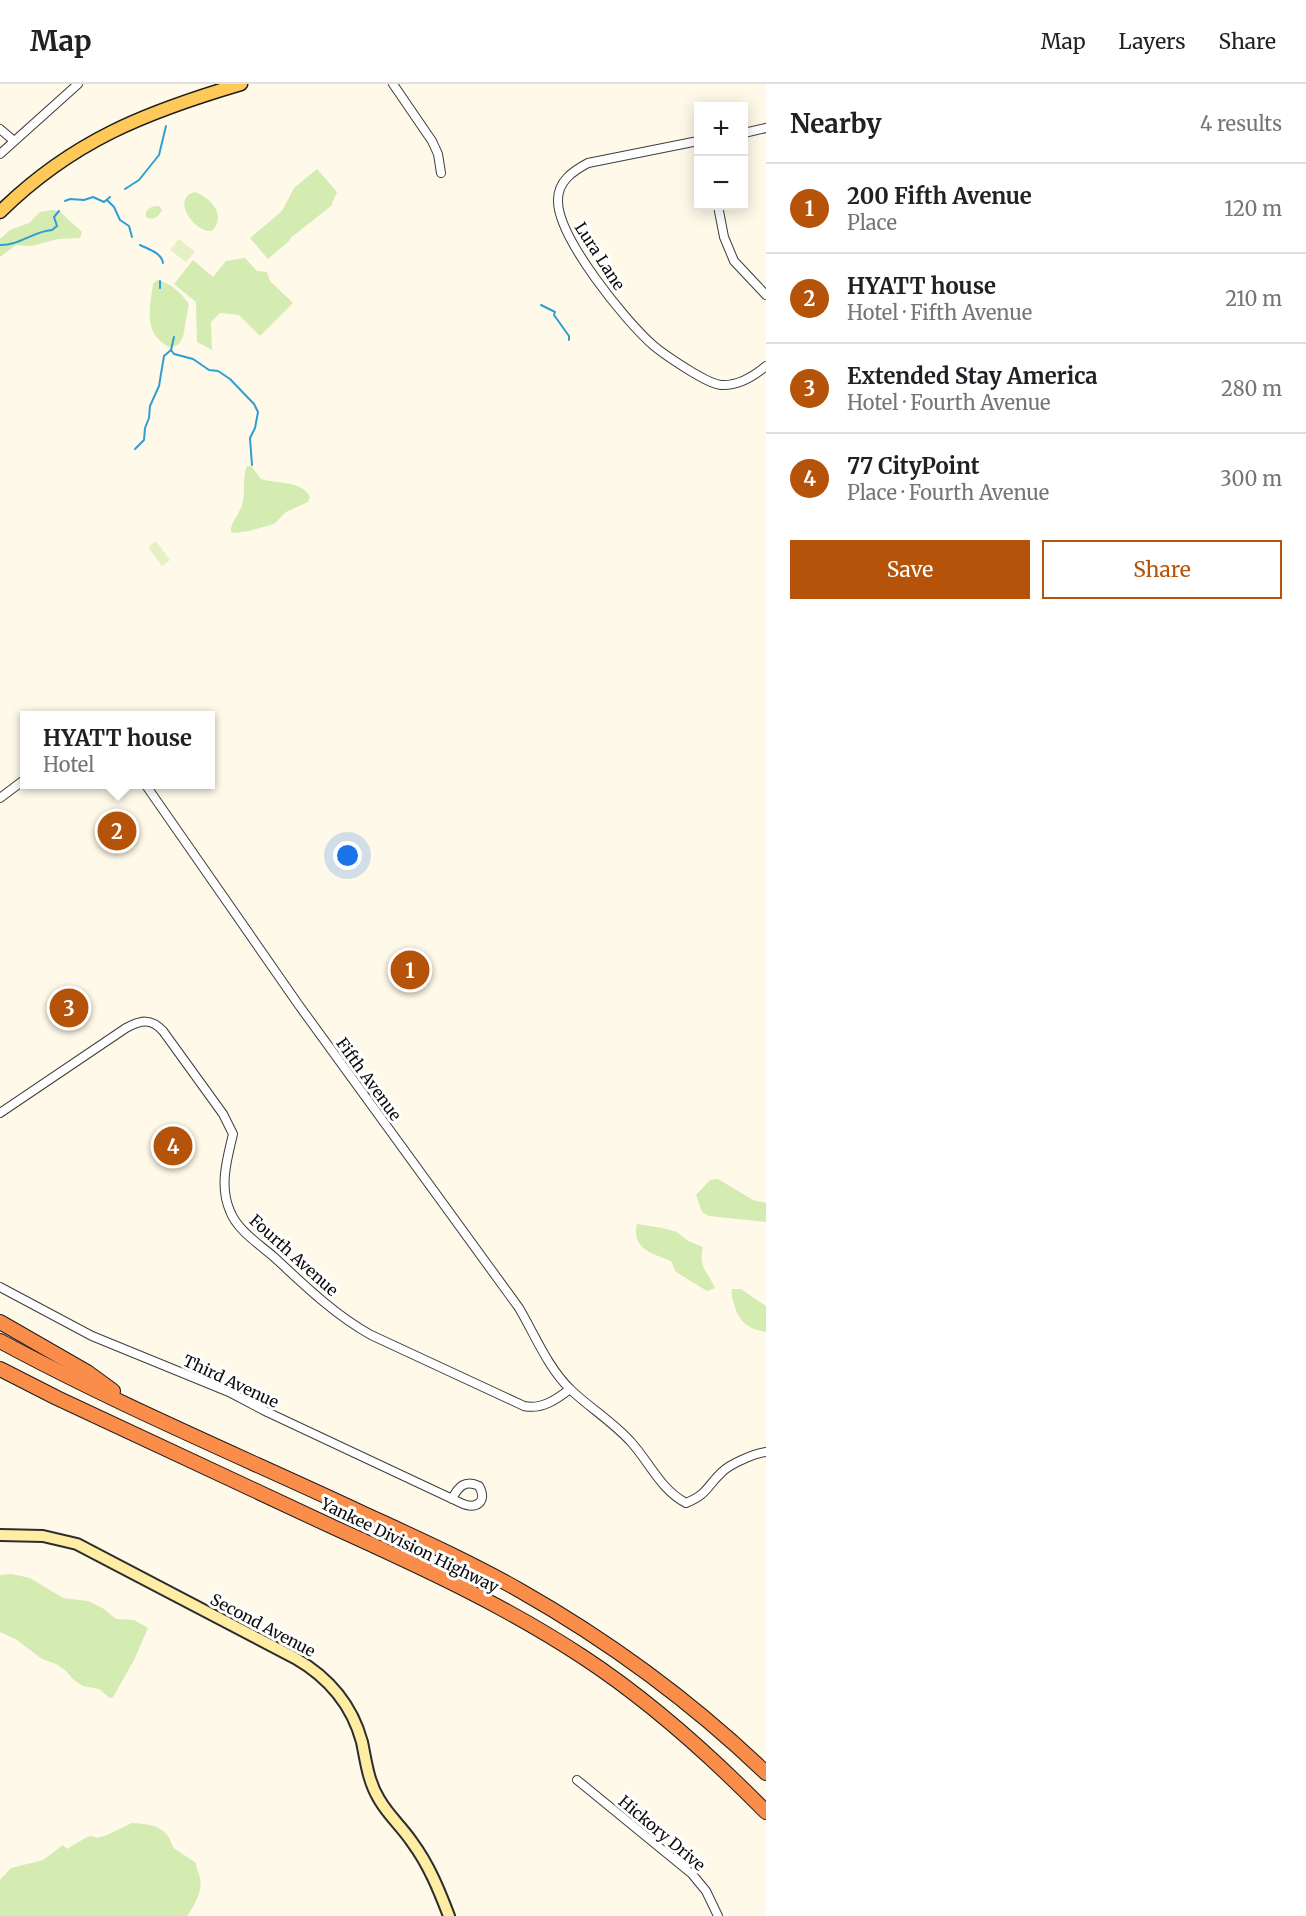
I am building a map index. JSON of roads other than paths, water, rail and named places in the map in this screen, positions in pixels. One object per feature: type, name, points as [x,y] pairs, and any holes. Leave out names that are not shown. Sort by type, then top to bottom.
[{"type":"highway","points":[[0,1322],[87,1372],[136,1408]]},
{"type":"highway","name":"Yankee Division Highway","points":[[0,1341],[68,1376],[450,1553],[537,1600],[608,1645],[668,1689],[710,1722],[766,1773]]},
{"type":"highway","name":"Yankee Division Highway","points":[[0,1369],[57,1398],[442,1577],[514,1615],[584,1658],[627,1689],[692,1741],[766,1812]]},
{"type":"main road","points":[[0,212],[30,184],[52,168],[115,130],[168,107],[241,84]]},
{"type":"street","points":[[0,154],[78,84]]},
{"type":"street","points":[[393,84],[432,141],[438,154],[441,173]]},
{"type":"street","points":[[748,131],[766,128]]},
{"type":"street","points":[[0,129],[14,141]]},
{"type":"street","name":"Lura Lane","points":[[694,142],[599,161],[576,170],[566,178],[561,188],[558,198],[561,218],[585,263],[620,310],[650,342],[669,357],[719,385],[730,385],[746,380],[766,366]]},
{"type":"street","points":[[719,210],[724,237],[734,261],[766,295]]},
{"type":"street","points":[[0,798],[20,783]]},
{"type":"street","name":"Fifth Avenue","points":[[148,789],[298,1004],[519,1308],[548,1359],[570,1389],[632,1442],[672,1495],[686,1503],[702,1496],[723,1470],[758,1453],[766,1452]]},
{"type":"street","name":"Fourth Avenue","points":[[0,1113],[126,1028],[141,1021],[152,1022],[163,1031],[223,1114],[233,1134],[225,1175],[229,1211],[245,1231],[313,1292],[352,1324],[371,1335],[524,1406],[535,1407],[547,1404],[570,1389]]},
{"type":"street","name":"Third Avenue","points":[[0,1287],[92,1336],[229,1392],[452,1499]]},
{"type":"street","name":"Second Avenue","points":[[0,1535],[51,1537],[77,1544],[295,1658],[322,1677],[338,1693],[351,1713],[358,1729],[368,1773],[375,1791],[424,1860],[449,1916]]},
{"type":"street","name":"Hickory Drive","points":[[577,1780],[692,1874],[706,1891],[718,1916]]},
{"type":"waterway","points":[[125,189],[139,180],[159,155],[166,126]]},
{"type":"waterway","points":[[65,201],[93,197],[104,202],[110,197]]},
{"type":"waterway","points":[[107,200],[114,207],[120,220],[129,226],[132,237]]},
{"type":"waterway","points":[[0,245],[7,245],[52,230],[57,226],[54,217],[59,211]]},
{"type":"waterway","points":[[140,245],[157,254],[163,263]]},
{"type":"waterway","points":[[160,281],[160,288]]},
{"type":"waterway","points":[[541,305],[555,312],[554,315],[569,336],[569,340]]},
{"type":"waterway","points":[[174,337],[171,350],[174,354],[193,359],[209,370],[218,371],[230,379],[254,404],[258,412],[255,428],[250,438],[252,465]]},
{"type":"waterway","points":[[135,449],[144,440],[150,406],[159,386],[164,356],[171,350]]},
{"type":"place","name":"HYATT house","points":[[117,831]]},
{"type":"place","name":"200 Fifth Avenue","points":[[410,970]]},
{"type":"place","name":"Extended Stay America","points":[[69,1008]]},
{"type":"place","name":"77 CityPoint","points":[[173,1146]]}]
